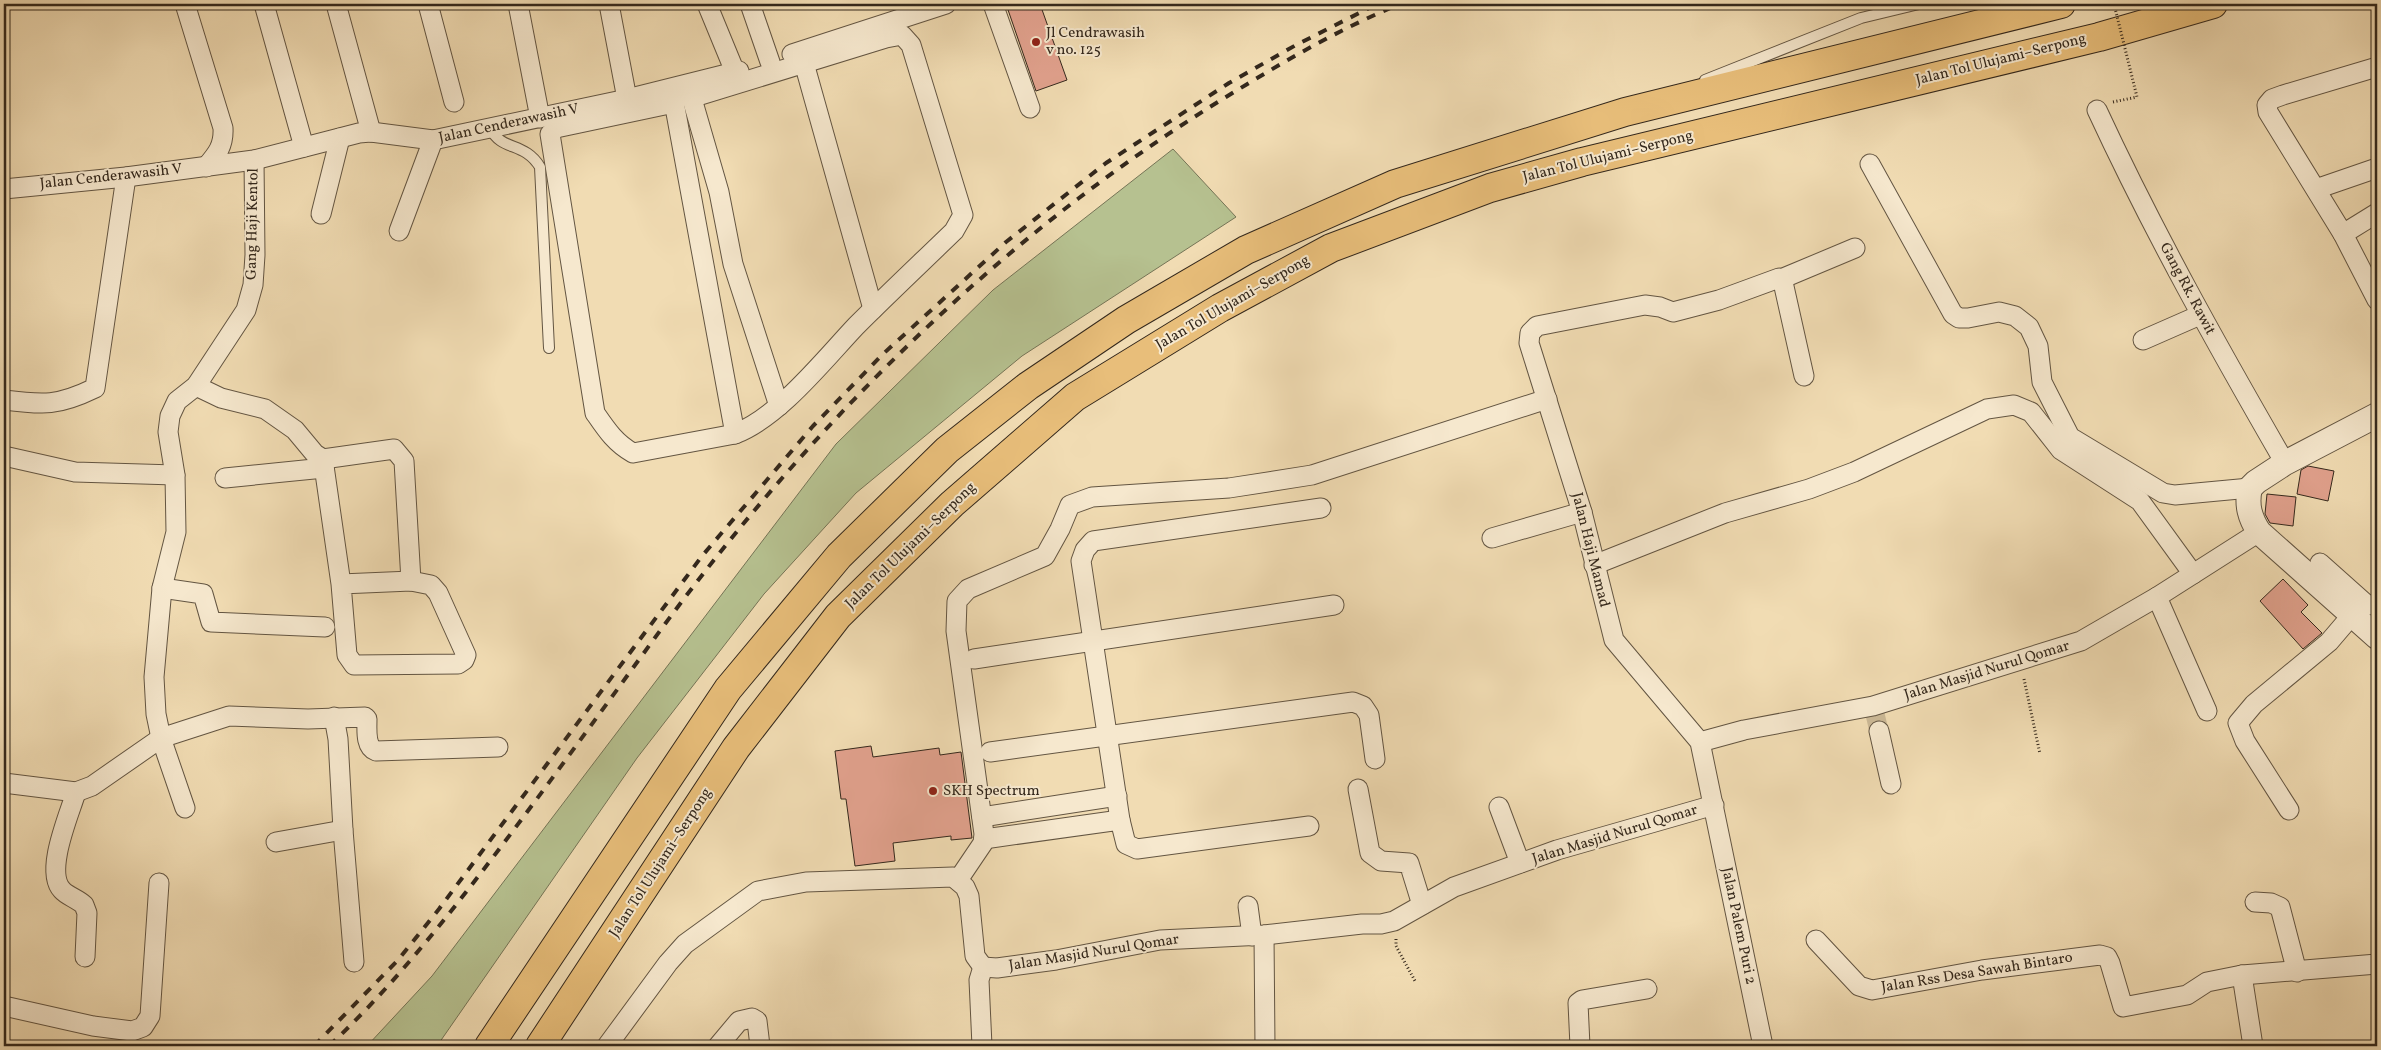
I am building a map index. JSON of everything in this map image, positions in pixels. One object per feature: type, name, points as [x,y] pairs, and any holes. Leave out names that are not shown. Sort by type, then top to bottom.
[{"type":"highway","points":[[489,1046],[728,689],[838,556],[947,450],[1028,386],[1126,320],[1246,250],[1394,184],[1625,112],[2061,4]]},
{"type":"highway","name":"Jalan Tol Ulujami–Serpong","points":[[540,1046],[736,748],[838,616],[952,504],[1075,397],[1220,308],[1330,248],[1490,188],[1582,162],[2099,36],[2213,4]]},
{"type":"street","points":[[185,4],[223,128],[224,140],[221,148],[206,167]]},
{"type":"street","points":[[264,4],[304,147]]},
{"type":"street","points":[[336,4],[371,132]]},
{"type":"street","points":[[428,4],[454,102]]},
{"type":"street","points":[[518,4],[540,118]]},
{"type":"street","points":[[608,4],[627,100]]},
{"type":"street","points":[[707,4],[735,72]]},
{"type":"street","points":[[750,4],[770,62]]},
{"type":"street","name":"Jalan Cenderawasih V","points":[[4,189],[126,177],[254,160],[371,132],[433,140],[627,100],[681,93],[735,72],[946,4]]},
{"type":"street","points":[[993,4],[1030,108]]},
{"type":"street","points":[[897,36],[906,38],[911,45],[963,215],[954,231],[779,406],[748,429],[735,434],[633,452],[616,440],[596,413],[550,134],[556,128],[681,93],[804,63],[897,36]]},
{"type":"street","points":[[804,63],[874,309]]},
{"type":"street","points":[[2377,67],[2283,95],[2272,99],[2267,105],[2268,112],[2316,189],[2377,300]]},
{"type":"street","points":[[681,93],[708,158],[719,192],[733,264],[779,406]]},
{"type":"street","points":[[681,93],[686,163],[735,434]]},
{"type":"street","name":"Gang Rk. Rawit","points":[[2097,110],[2123,166],[2200,315],[2285,463]]},
{"type":"street","points":[[320,214],[340,138]]},
{"type":"street","points":[[399,231],[433,140]]},
{"type":"street","points":[[686,163],[708,158]]},
{"type":"street","name":"Gang Haji Kentol","points":[[185,808],[161,738],[156,714],[154,677],[162,588],[176,532],[175,475],[168,432],[170,416],[177,401],[196,386],[246,310],[253,285],[254,160]]},
{"type":"street","points":[[1870,164],[1954,314],[1959,318],[1968,318],[1999,312],[2015,316],[2029,327],[2038,346],[2042,382],[2070,437],[2163,493],[2175,495],[2250,488]]},
{"type":"street","points":[[2316,189],[2377,168]]},
{"type":"street","points":[[4,400],[43,404],[69,400],[95,388],[126,177]]},
{"type":"street","points":[[2342,234],[2377,213]]},
{"type":"street","points":[[1804,376],[1782,279],[1855,248]]},
{"type":"street","points":[[704,270],[733,264]]},
{"type":"street","name":"Jalan Haji Mamad","points":[[1700,742],[1614,640],[1582,512],[1528,343],[1530,334],[1537,326],[1645,305],[1660,306],[1667,311],[1681,310],[1719,300],[1776,279],[1782,279]]},
{"type":"street","points":[[2143,340],[2200,315]]},
{"type":"street","points":[[196,386],[221,398],[265,409],[295,430],[324,463],[341,584],[346,655],[354,665],[458,664],[464,660],[466,655],[438,592],[431,585],[411,581],[341,584]]},
{"type":"street","points":[[958,880],[984,839],[956,631],[957,601],[968,589],[1045,556],[1060,529],[1070,505],[1092,497],[1229,488],[1312,475],[1547,399]]},
{"type":"street","points":[[1594,565],[1725,513],[1809,489],[1854,472],[1987,409],[2014,405],[2031,412],[2062,450],[2140,501],[2193,574]]},
{"type":"street","points":[[2377,415],[2285,463],[2256,482],[2250,488],[2248,506],[2252,520],[2259,532],[2377,636]]},
{"type":"street","points":[[225,478],[324,463],[394,449],[404,461],[411,581]]},
{"type":"street","points":[[4,456],[75,472],[175,475]]},
{"type":"street","points":[[1310,826],[1137,849],[1126,844],[1120,820],[1081,561],[1085,550],[1093,541],[1322,508]]},
{"type":"street","points":[[1492,538],[1582,512]]},
{"type":"street","name":"Jalan Masjid Nurul Qomar","points":[[983,967],[996,968],[1056,960],[1160,940],[1258,935],[1362,924],[1381,924],[1394,921],[1454,887],[1520,863],[1558,850],[1714,805],[1700,742],[1744,730],[1876,717],[2020,662],[2081,641],[2157,597],[2259,532]]},
{"type":"street","points":[[2320,563],[2366,604],[2377,606]]},
{"type":"street","points":[[162,588],[203,594],[211,622],[325,626]]},
{"type":"street","points":[[2157,597],[2207,711]]},
{"type":"street","points":[[974,659],[1334,605]]},
{"type":"street","points":[[2289,810],[2245,741],[2238,723],[2254,704],[2329,642],[2352,615]]},
{"type":"street","points":[[990,752],[1353,702],[1363,706],[1369,715],[1375,759]]},
{"type":"street","points":[[4,783],[76,792],[92,786],[161,738],[229,716],[367,719],[368,744],[376,751],[498,748]]},
{"type":"street","points":[[334,717],[338,739],[343,830],[354,962]]},
{"type":"street","points":[[1876,717],[1891,784]]},
{"type":"street","points":[[1358,789],[1370,853],[1381,861],[1409,863],[1422,905]]},
{"type":"street","points":[[76,792],[56,860],[57,878],[62,890],[84,905],[86,913],[86,957]]},
{"type":"street","points":[[982,817],[1117,796]]},
{"type":"street","name":"Jalan Palem Puri 2","points":[[1714,805],[1763,1046]]},
{"type":"street","points":[[1499,807],[1520,863]]},
{"type":"street","points":[[984,839],[1120,820]]},
{"type":"street","points":[[276,842],[343,830]]},
{"type":"street","points":[[608,1046],[668,962],[685,944],[758,891],[776,886],[816,882],[939,877],[953,877],[958,880],[969,896],[975,956],[983,967],[979,980],[982,1046]]},
{"type":"street","points":[[4,1006],[93,1026],[132,1031],[143,1027],[150,1016],[159,882]]},
{"type":"street","points":[[2255,902],[2271,903],[2280,907],[2297,972]]},
{"type":"street","points":[[1248,906],[1258,935],[1265,1046]]},
{"type":"street","name":"Jalan Rss Desa Sawah Bintaro","points":[[1816,940],[1859,986],[1872,990],[1982,970],[2100,955],[2107,957],[2110,963],[2123,1007],[2188,994],[2207,982],[2242,975]]},
{"type":"street","points":[[2252,1046],[2242,975],[2377,964]]},
{"type":"street","points":[[1580,1046],[1578,1003],[1582,1000],[1647,989]]},
{"type":"street","points":[[718,1046],[739,1021],[752,1018],[757,1021],[760,1046]]},
{"type":"lane","points":[[1625,112],[1861,18],[1919,4]]},
{"type":"lane","points":[[490,128],[495,138],[505,144],[521,148],[533,156],[540,166],[549,348]]},
{"type":"path","points":[[2114,4],[2137,97]]},
{"type":"path","points":[[2020,662],[2040,754]]},
{"type":"path","points":[[1394,921],[1396,946],[1415,981]]},
{"type":"green space","points":[[1173,149],[1236,217],[1022,356],[856,493],[764,594],[637,758],[437,1046],[367,1046],[432,976],[836,444],[993,290]]},
{"type":"building","name":"Jl Cendrawasih v no. 125","points":[[1006,4],[1040,4],[1067,80],[1036,91]]},
{"type":"building","points":[[2308,466],[2334,471],[2328,501],[2297,494],[2301,470]]},
{"type":"building","points":[[2267,494],[2296,497],[2293,526],[2270,523],[2265,514]]},
{"type":"building","points":[[2283,579],[2308,605],[2301,612],[2322,633],[2303,649],[2260,601]]},
{"type":"building","points":[[871,746],[873,757],[939,748],[940,755],[961,752],[972,838],[951,840],[951,836],[893,843],[895,861],[855,866],[846,799],[841,799],[835,751]]},
{"type":"tunnel","points":[[1875,714],[1879,731]]},
{"type":"railway","points":[[314,1046],[398,960],[439,909],[702,556],[813,426],[883,354],[1006,242],[1106,163],[1229,83],[1296,45],[1377,4]]},
{"type":"railway","points":[[329,1046],[391,983],[466,892],[724,547],[786,473],[852,402],[920,334],[992,268],[1067,207],[1145,150],[1226,97],[1290,59],[1333,35],[1400,4]]},
{"type":"place","name":"Jl Cendrawasih v no. 125","points":[[1036,42]]},
{"type":"place","name":"SKH Spectrum","points":[[933,791]]}]
